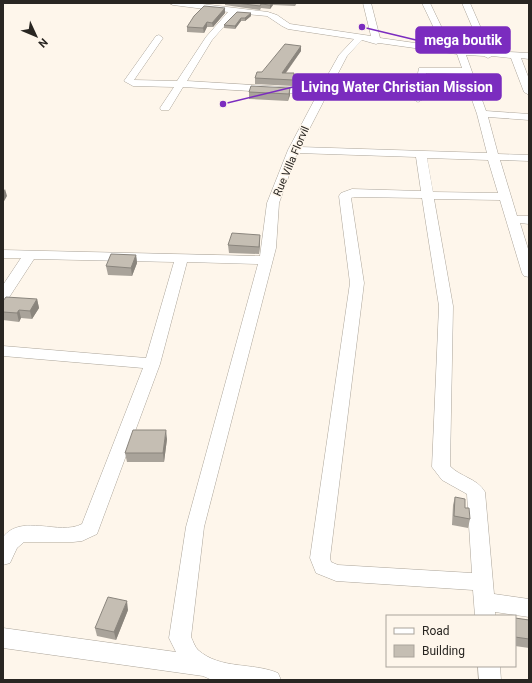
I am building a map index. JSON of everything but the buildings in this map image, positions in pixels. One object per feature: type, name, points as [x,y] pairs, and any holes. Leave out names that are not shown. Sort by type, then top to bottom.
[{"type":"street","points":[[173,3],[273,15],[280,23],[288,26],[449,52],[529,56]]},
{"type":"street","points":[[367,3],[376,40]]},
{"type":"street","points":[[426,3],[449,52]]},
{"type":"street","points":[[466,3],[488,55]]},
{"type":"street","points":[[165,108],[209,39],[234,10]]},
{"type":"street","points":[[159,38],[128,81],[133,83],[180,84],[323,92]]},
{"type":"street","name":"Rue Villa Florvil","points":[[205,666],[190,657],[180,638],[195,527],[239,367],[269,248],[273,203],[293,150],[323,92],[343,55],[359,38]]},
{"type":"street","points":[[461,53],[482,114],[493,156],[529,273]]},
{"type":"street","points":[[514,55],[529,92]]},
{"type":"street","points":[[418,99],[422,70],[467,71]]},
{"type":"street","points":[[482,114],[529,117]]},
{"type":"street","points":[[293,150],[529,158]]},
{"type":"street","points":[[421,154],[446,306],[441,467],[447,476],[469,486],[476,492],[485,609],[529,608]]},
{"type":"street","points":[[483,582],[336,573],[323,567],[320,558],[358,283],[345,196],[352,193],[506,198]]},
{"type":"street","points":[[513,219],[529,220]]},
{"type":"street","points":[[3,254],[265,260]]},
{"type":"street","points":[[3,296],[30,254]]},
{"type":"street","points":[[3,557],[10,542],[20,536],[79,534],[90,528],[152,364],[182,258]]},
{"type":"street","points":[[3,351],[152,364]]},
{"type":"street","points":[[3,638],[205,666],[223,674],[270,680]]},
{"type":"street","points":[[489,667],[490,680]]},
{"type":"place","name":"mega boutik","points":[[362,27]]},
{"type":"place","name":"Living Water Christian Mission","points":[[223,104]]}]
